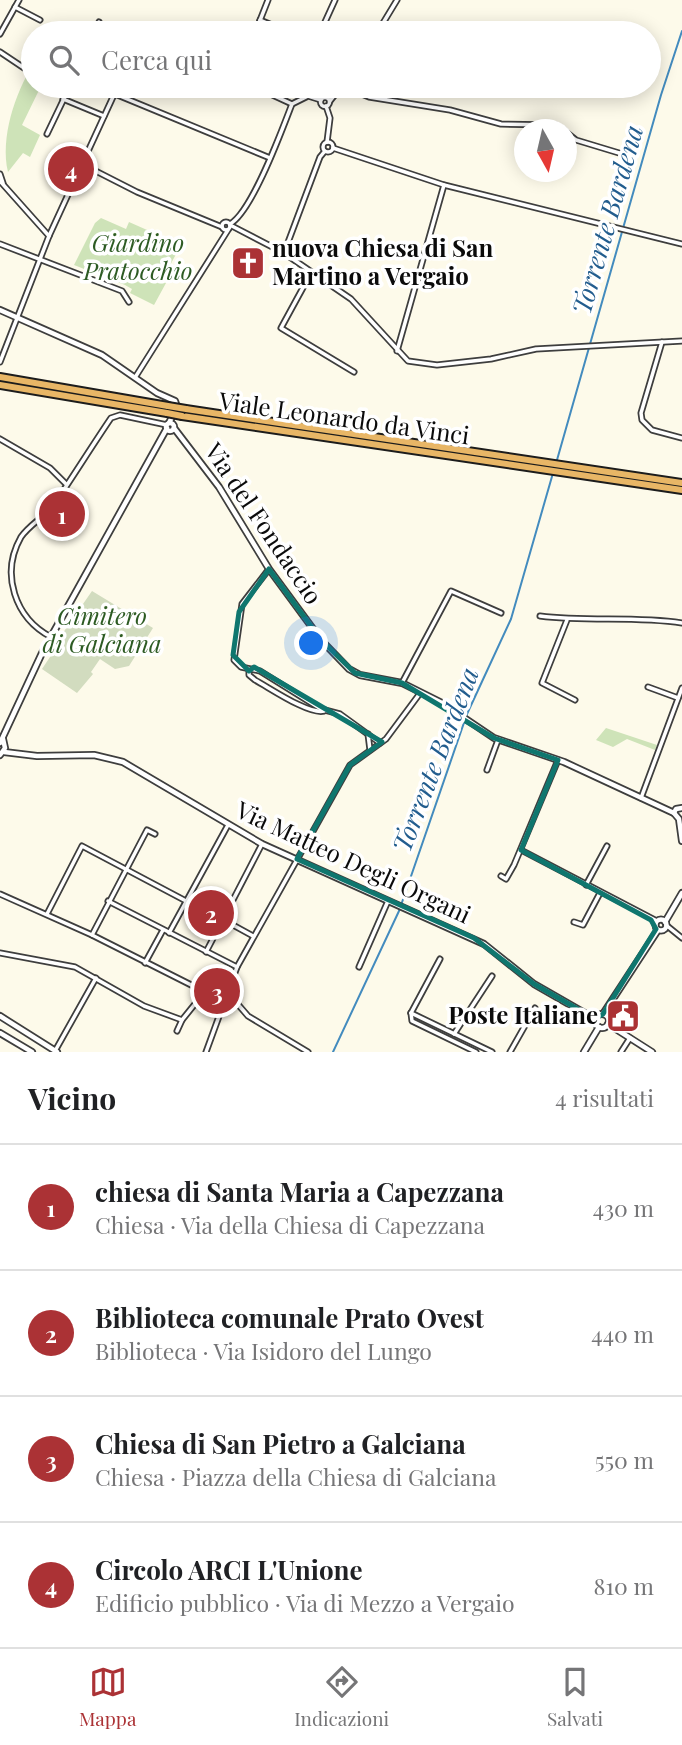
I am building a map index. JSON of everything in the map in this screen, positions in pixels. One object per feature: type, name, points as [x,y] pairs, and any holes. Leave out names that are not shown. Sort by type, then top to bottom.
[{"type":"highway","name":"Viale Leonardo da Vinci","points":[[0,377],[170,412]]},
{"type":"highway","name":"Viale Leonardo da Vinci","points":[[0,385],[170,412],[682,482]]},
{"type":"highway","name":"Viale Leonardo da Vinci","points":[[184,412],[682,490]]},
{"type":"street","points":[[0,33],[19,0]]},
{"type":"street","points":[[260,20],[267,0]]},
{"type":"street","points":[[325,21],[335,0]]},
{"type":"street","points":[[384,21],[397,0]]},
{"type":"street","points":[[15,7],[40,20]]},
{"type":"street","points":[[0,52],[21,66]]},
{"type":"street","points":[[0,362],[49,236],[113,98]]},
{"type":"street","points":[[125,98],[270,158]]},
{"type":"street","points":[[279,98],[292,104]]},
{"type":"street","points":[[135,376],[219,243],[226,226],[240,215],[270,158],[292,104],[305,98]]},
{"type":"street","points":[[315,98],[326,106],[330,118],[327,142],[323,147],[325,151]]},
{"type":"street","points":[[327,98],[330,101]]},
{"type":"street","points":[[326,106],[332,98]]},
{"type":"street","points":[[375,98],[457,111],[493,122],[514,123]]},
{"type":"street","points":[[47,134],[63,99],[104,116]]},
{"type":"street","points":[[577,139],[619,153]]},
{"type":"street","points":[[327,142],[333,148],[444,185],[682,244]]},
{"type":"street","points":[[325,151],[330,152],[333,148]]},
{"type":"street","points":[[284,253],[320,157],[325,151]]},
{"type":"street","points":[[82,164],[137,192],[208,221],[240,229],[284,253],[351,299],[408,361],[437,365],[491,359],[536,349],[682,341]]},
{"type":"street","points":[[0,174],[4,186]]},
{"type":"street","points":[[0,181],[49,236]]},
{"type":"street","points":[[397,351],[444,185]]},
{"type":"street","points":[[240,215],[240,229]]},
{"type":"street","points":[[0,244],[122,290],[129,302]]},
{"type":"street","points":[[311,273],[281,328],[354,372]]},
{"type":"street","points":[[0,310],[92,351],[135,376],[157,393],[176,401],[170,412],[170,427],[51,637],[1,743],[2,753]]},
{"type":"street","points":[[662,342],[641,413],[642,420],[652,430],[682,438]]},
{"type":"street","points":[[51,637],[25,618],[15,603],[9,573],[21,537],[43,518],[114,416],[170,427]]},
{"type":"street","name":"Via del Fondaccio","points":[[170,427],[183,438],[219,487],[269,569],[322,641],[349,669],[360,675],[402,683],[457,713],[498,740],[558,760],[674,813]]},
{"type":"street","points":[[0,439],[50,468],[66,484]]},
{"type":"street","points":[[249,671],[237,664],[233,655],[239,612],[247,596],[269,569]]},
{"type":"street","points":[[402,683],[451,591],[501,613]]},
{"type":"street","points":[[540,616],[567,620],[649,618],[682,623]]},
{"type":"street","points":[[567,620],[542,683],[575,700]]},
{"type":"street","points":[[249,671],[254,668],[260,671],[317,706],[340,715],[380,743]]},
{"type":"street","points":[[249,671],[249,676],[255,680],[312,711],[326,710]]},
{"type":"street","points":[[648,687],[678,698]]},
{"type":"street","points":[[641,798],[682,688]]},
{"type":"street","points":[[206,1052],[237,967],[350,765],[380,743],[419,694]]},
{"type":"street","points":[[312,711],[317,706]]},
{"type":"street","points":[[367,732],[370,750]]},
{"type":"street","points":[[487,770],[498,740]]},
{"type":"street","name":"Via Matteo Degli Organi","points":[[2,753],[113,759],[262,844],[484,944],[534,984],[595,1019]]},
{"type":"street","points":[[501,876],[506,879],[521,850],[558,760]]},
{"type":"street","points":[[682,808],[676,809],[674,813],[680,819],[682,841]]},
{"type":"street","points":[[169,933],[228,825]]},
{"type":"street","points":[[92,935],[147,830],[155,834]]},
{"type":"street","points":[[206,952],[262,844]]},
{"type":"street","points":[[47,914],[82,846],[186,901]]},
{"type":"street","points":[[586,885],[607,846]]},
{"type":"street","points":[[521,850],[682,938]]},
{"type":"street","points":[[574,922],[583,925],[600,892]]},
{"type":"street","points":[[599,1027],[595,1019],[605,1015],[682,893]]},
{"type":"street","points":[[0,894],[92,935],[203,994],[237,1003],[248,1016],[308,1052]]},
{"type":"street","points":[[108,901],[237,967]]},
{"type":"street","points":[[359,967],[388,901]]},
{"type":"street","points":[[222,919],[253,936]]},
{"type":"street","points":[[145,963],[163,930]]},
{"type":"street","points":[[0,953],[72,966],[144,1006],[182,1020]]},
{"type":"street","points":[[440,959],[410,1018],[413,1022],[476,1052]]},
{"type":"street","points":[[454,1034],[492,976]]},
{"type":"street","points":[[0,1016],[56,1051],[96,978]]},
{"type":"street","points":[[177,1031],[182,1020],[203,994]]},
{"type":"street","points":[[510,1052],[535,1008]]},
{"type":"street","points":[[411,1013],[492,1052]]},
{"type":"street","points":[[605,1015],[608,1024],[653,1052]]},
{"type":"street","points":[[584,1052],[599,1027],[608,1024]]},
{"type":"street","points":[[0,1033],[32,1052]]},
{"type":"street","points":[[621,1052],[630,1038]]},
{"type":"highlighted area","points":[[269,569],[322,641],[355,673],[402,683],[494,738],[558,760],[521,850],[651,920],[656,929],[603,1014],[595,1019],[534,984],[474,938],[297,859],[350,765],[382,742],[254,667],[249,671],[233,655],[239,612]]},
{"type":"green space","points":[[20,89],[21,98],[35,98],[22,125],[40,135],[30,157],[23,153],[8,172],[8,131]]},
{"type":"green space","name":"Giardino Pratocchio","points":[[101,218],[126,229],[129,222],[181,245],[162,280],[166,283],[154,305],[130,293],[132,289],[125,285],[74,265],[95,223]]},
{"type":"green space","name":"Cimitero di Galciana","points":[[92,591],[153,628],[129,666],[115,669],[100,659],[91,672],[93,674],[77,693],[42,669],[60,642],[58,640]]},
{"type":"green space","points":[[606,728],[657,745],[655,750],[627,739],[613,747],[596,740]]},
{"type":"waterway","name":"Torrente Bardena","points":[[661,95],[682,31]]},
{"type":"waterway","name":"Torrente Bardena","points":[[557,460],[660,98]]},
{"type":"waterway","name":"Torrente Bardena","points":[[333,1052],[399,911],[467,714],[511,619],[553,473]]},
{"type":"place","name":"Circolo ARCI L'Unione","points":[[71,169]]},
{"type":"place","name":"nuova Chiesa di San Martino a Vergaio","points":[[248,263]]},
{"type":"place","name":"chiesa di Santa Maria a Capezzana","points":[[62,514]]},
{"type":"place","name":"Biblioteca comunale Prato Ovest","points":[[211,913]]},
{"type":"place","name":"Chiesa di San Pietro a Galciana","points":[[217,991]]},
{"type":"place","name":"Poste Italiane","points":[[623,1016]]}]
